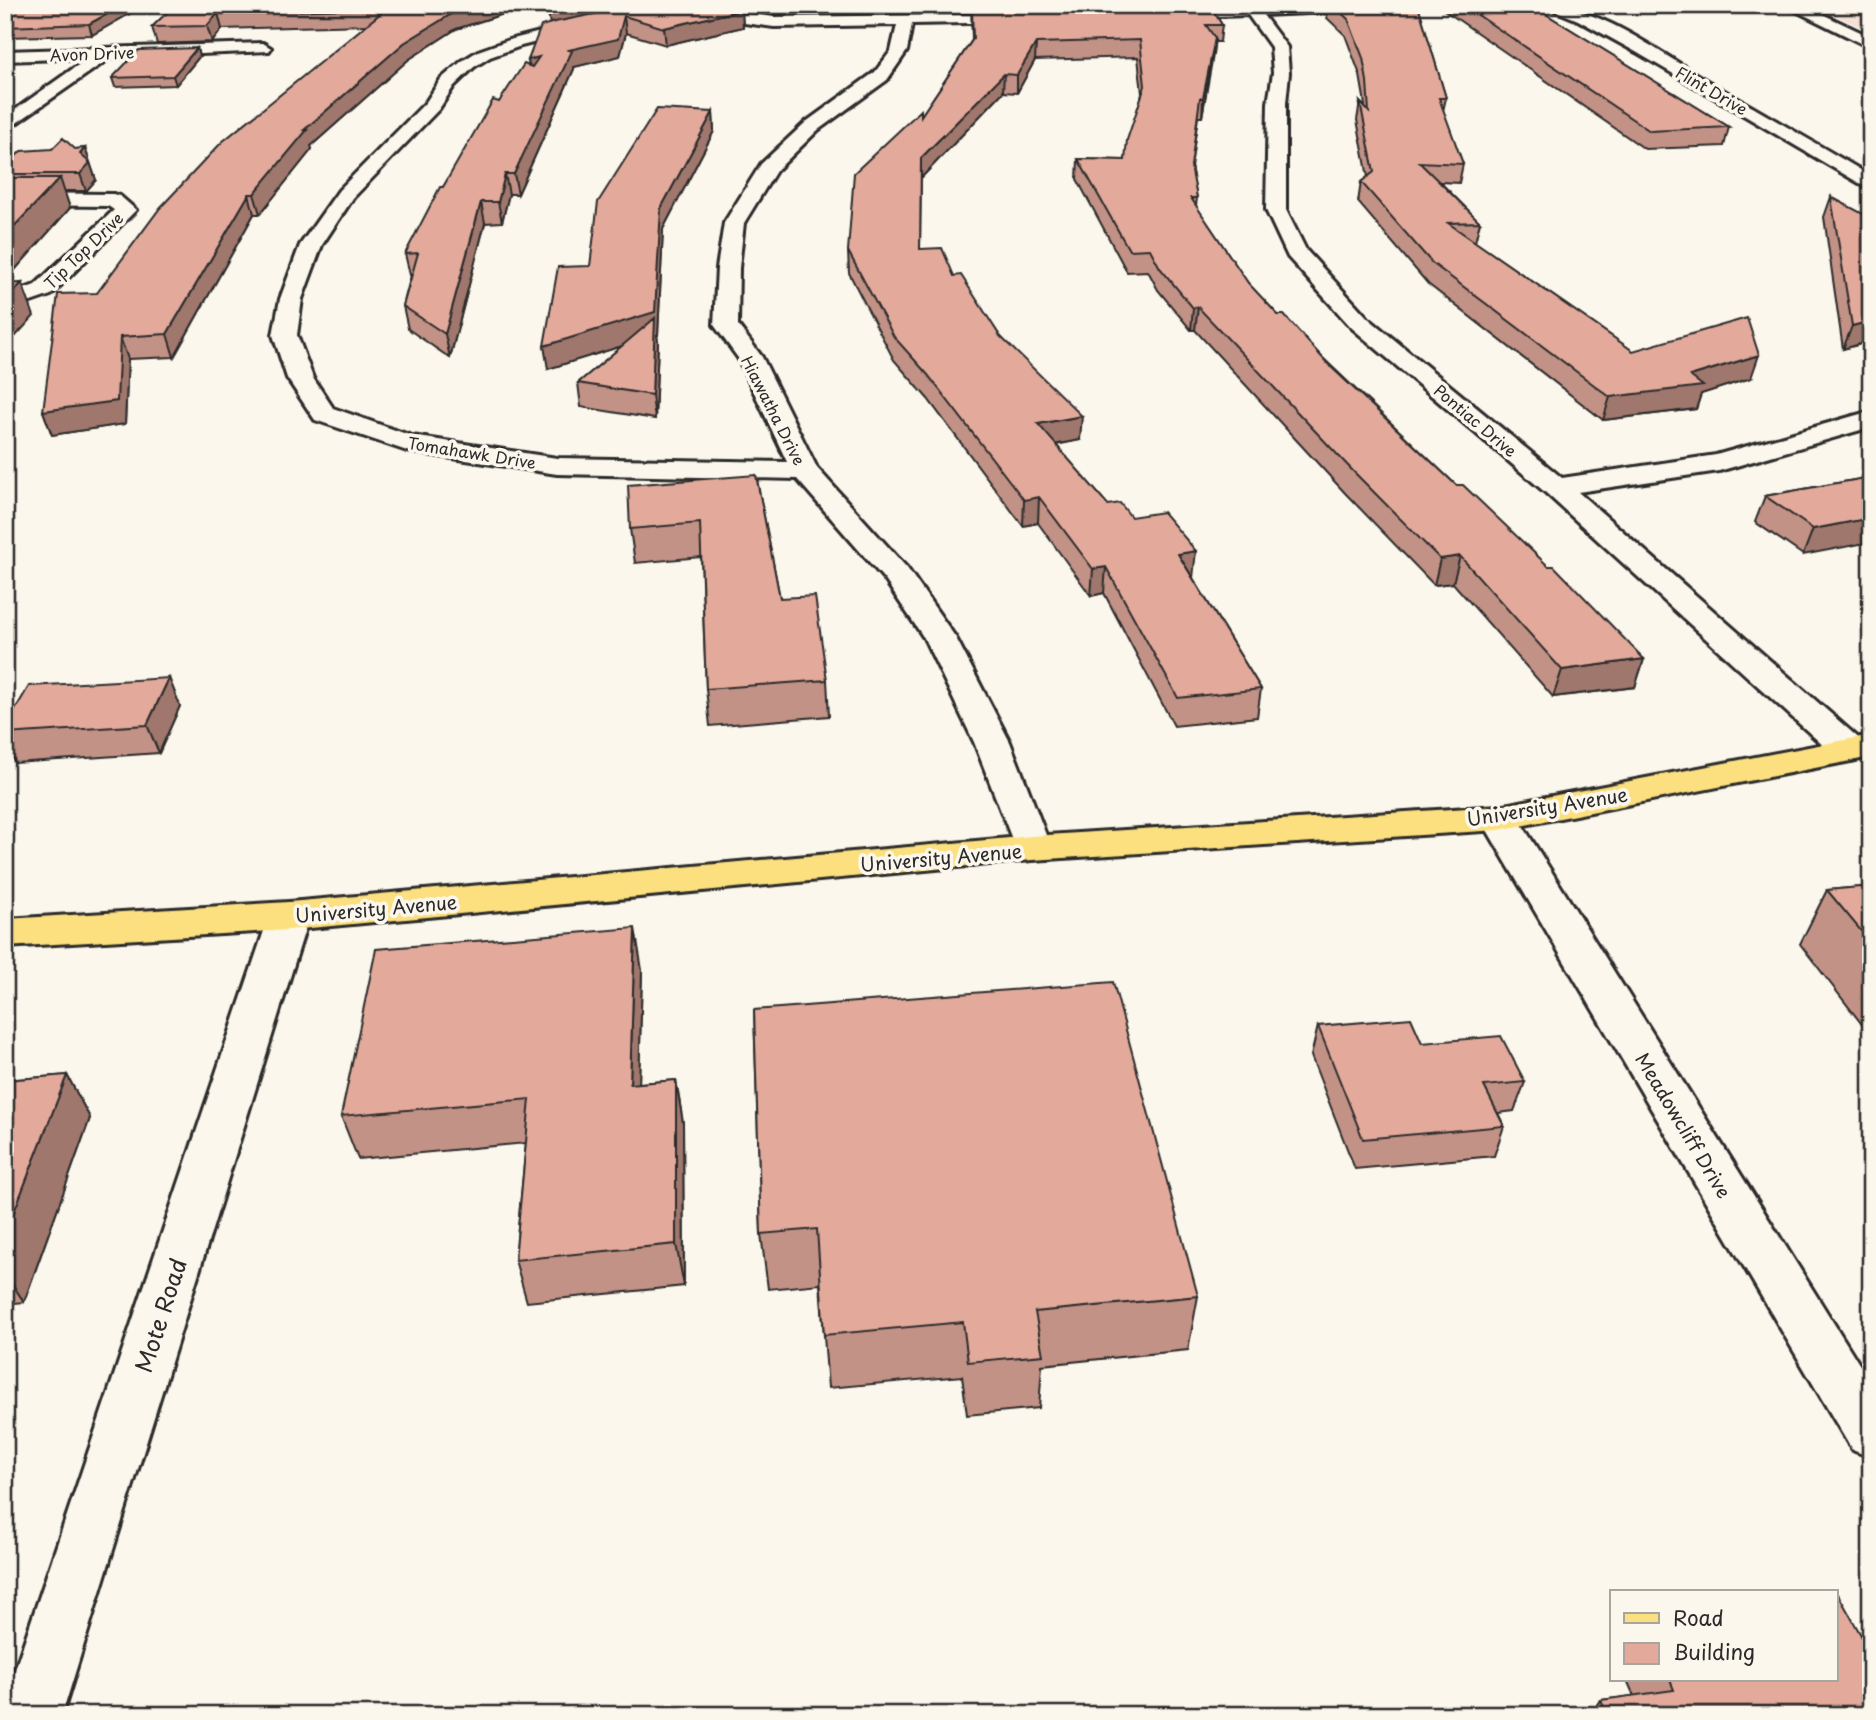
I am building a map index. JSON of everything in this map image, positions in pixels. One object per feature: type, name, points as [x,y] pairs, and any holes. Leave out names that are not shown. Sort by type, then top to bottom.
[{"type":"main road","name":"University Avenue","points":[[5,933],[289,916],[1032,848],[1499,818],[1860,748]]},
{"type":"street","points":[[1147,15],[1400,5]]},
{"type":"street","name":"Flint Drive","points":[[1549,5],[1583,17],[1642,49],[1871,184]]},
{"type":"street","points":[[1791,5],[1871,43]]},
{"type":"street","points":[[652,12],[677,6],[722,16],[774,22],[905,22],[1041,17]]},
{"type":"street","name":"Pontiac Drive","points":[[1253,12],[1279,47],[1281,73],[1277,103],[1276,209],[1296,252],[1360,323],[1556,486],[1860,748]]},
{"type":"street","name":"Tomahawk Drive","points":[[612,20],[515,43],[476,59],[447,83],[433,105],[346,194],[310,245],[290,299],[285,335],[300,378],[324,414],[407,443],[557,466],[805,471]]},
{"type":"street","name":"Hiawatha Drive","points":[[905,22],[899,51],[881,76],[812,126],[768,167],[734,223],[728,268],[726,326],[750,358],[805,471],[896,575],[940,638],[992,742],[1032,848]]},
{"type":"street","name":"Avon Drive","points":[[5,56],[264,48]]},
{"type":"street","points":[[5,126],[106,53]]},
{"type":"street","name":"Tip Top Drive","points":[[5,198],[113,200],[126,209],[43,290],[5,304]]},
{"type":"street","points":[[1556,486],[1719,463],[1871,419]]},
{"type":"street","name":"Meadowcliff Drive","points":[[1499,818],[1871,1432]]},
{"type":"street","name":"Mote Road","points":[[32,1715],[289,916]]},
{"type":"shaded area","points":[[1813,5],[1871,5],[1871,32],[1828,12]]},
{"type":"building","points":[[5,5],[124,5],[89,24],[5,27]]},
{"type":"building","points":[[175,5],[479,5],[453,13],[404,43],[304,130],[307,130],[254,194],[249,194],[167,334],[120,337],[117,401],[43,411],[58,294],[97,293],[160,208],[222,142],[387,8],[218,13],[207,26],[152,27]]},
{"type":"building","points":[[550,5],[573,5],[548,10]]},
{"type":"building","points":[[639,5],[716,5],[742,10],[664,28],[624,16],[618,39],[569,50],[572,51],[514,174],[505,174],[498,202],[481,202],[445,334],[403,306],[418,253],[405,254],[440,187],[443,187],[493,100],[499,102],[524,64],[532,67],[539,57],[528,60],[541,26]]},
{"type":"building","points":[[1210,5],[1222,25],[1206,25],[1215,38],[1203,98],[1200,98],[1191,166],[1197,198],[1191,198],[1248,283],[1278,315],[1284,315],[1329,365],[1456,485],[1463,485],[1548,566],[1554,566],[1644,659],[1562,670],[1460,556],[1440,559],[1198,307],[1193,308],[1160,268],[1150,249],[1129,250],[1078,159],[1125,160],[1127,140],[1145,86],[1140,40],[1036,43],[1017,75],[1004,74],[921,158],[920,249],[942,248],[954,276],[961,275],[1000,336],[1082,416],[1038,424],[1108,505],[1120,503],[1131,517],[1163,512],[1196,551],[1178,554],[1261,689],[1178,698],[1106,567],[1093,569],[1039,497],[1024,500],[928,375],[894,337],[848,251],[854,173],[921,110],[921,116],[973,39],[972,10]]},
{"type":"building","points":[[1333,5],[1418,5],[1446,98],[1439,98],[1463,164],[1419,162],[1480,222],[1448,223],[1633,351],[1747,318],[1759,355],[1690,376],[1703,386],[1610,397],[1432,263],[1361,182],[1374,172],[1360,102],[1369,112],[1367,81],[1363,58],[1348,19]]},
{"type":"building","points":[[1463,5],[1531,5],[1729,127],[1650,131]]},
{"type":"building","points":[[197,48],[173,76],[112,78],[139,50]]},
{"type":"building","points":[[657,109],[713,112],[661,208],[655,312],[544,346],[558,267],[590,266],[598,202]]},
{"type":"building","points":[[63,138],[75,149],[85,148],[80,154],[90,163],[80,174],[5,174],[5,167],[21,151],[52,149]]},
{"type":"building","points":[[5,178],[60,178],[5,236]]},
{"type":"building","points":[[1831,197],[1871,218],[1871,321],[1852,326]]},
{"type":"building","points":[[22,283],[5,300],[5,284]]},
{"type":"building","points":[[655,318],[652,395],[578,383]]},
{"type":"building","points":[[756,475],[780,598],[815,596],[827,680],[706,689],[700,523],[630,529],[628,485]]},
{"type":"building","points":[[1871,477],[1871,518],[1813,529],[1765,496]]},
{"type":"building","points":[[169,678],[147,725],[5,734],[5,727],[29,686]]},
{"type":"building","points":[[1871,886],[1871,943],[1827,890]]},
{"type":"building","points":[[635,928],[630,1084],[676,1080],[676,1244],[515,1260],[530,1099],[341,1116],[376,949]]},
{"type":"building","points":[[1113,982],[1198,1296],[1035,1312],[1043,1355],[968,1362],[963,1322],[824,1335],[817,1229],[761,1234],[754,1010]]},
{"type":"building","points":[[1411,1018],[1422,1043],[1501,1036],[1525,1082],[1484,1086],[1504,1126],[1363,1139],[1318,1026]]},
{"type":"building","points":[[67,1075],[5,1235],[5,1080]]},
{"type":"building","points":[[1838,1594],[1871,1653],[1871,1715],[1607,1715],[1601,1700],[1674,1690],[1671,1682],[1838,1682]]}]
